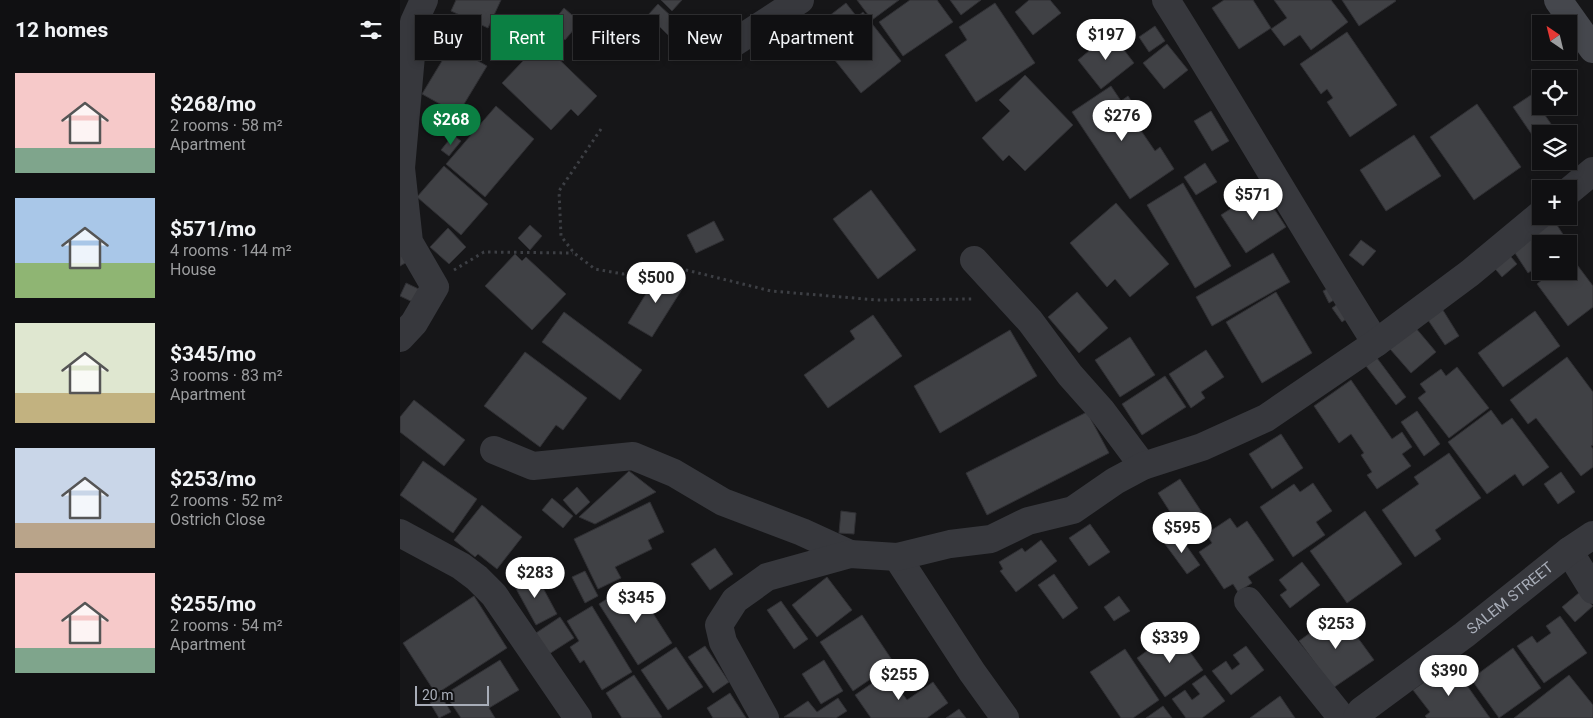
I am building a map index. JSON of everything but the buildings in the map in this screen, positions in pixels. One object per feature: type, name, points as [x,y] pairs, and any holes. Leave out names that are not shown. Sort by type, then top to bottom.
[{"type":"street","points":[[741,38],[800,0]]},
{"type":"street","points":[[1166,0],[1376,343]]},
{"type":"street","points":[[1558,0],[1593,49]]},
{"type":"street","points":[[400,338],[414,323],[435,287],[409,242],[401,168],[413,14]]},
{"type":"street","points":[[1577,184],[1593,171]]},
{"type":"street","points":[[765,718],[723,642],[719,625],[735,600],[768,577],[850,554],[897,557],[950,544],[991,539],[1028,521],[1073,510],[1142,466],[1202,447],[1266,418],[1376,343],[1470,273],[1532,221]]},
{"type":"street","points":[[974,260],[1030,321],[1070,375],[1102,411],[1142,466]]},
{"type":"street","points":[[494,450],[533,466],[633,456],[674,473],[723,502],[802,532],[850,554]]},
{"type":"street","points":[[400,533],[461,566],[478,578],[494,595],[578,718]]},
{"type":"street","name":"SALEM STREET","points":[[1357,718],[1361,711],[1464,635],[1569,551],[1593,535]]},
{"type":"street","points":[[1569,551],[1593,590]]},
{"type":"street","points":[[897,557],[972,672],[1005,718]]},
{"type":"street","points":[[1248,601],[1342,718]]},
{"type":"path","points":[[601,129],[558,191],[561,236],[574,253],[595,269],[623,274],[670,266],[771,291],[877,300],[1009,299]]},
{"type":"path","points":[[435,287],[456,269],[484,252],[574,253]]}]
